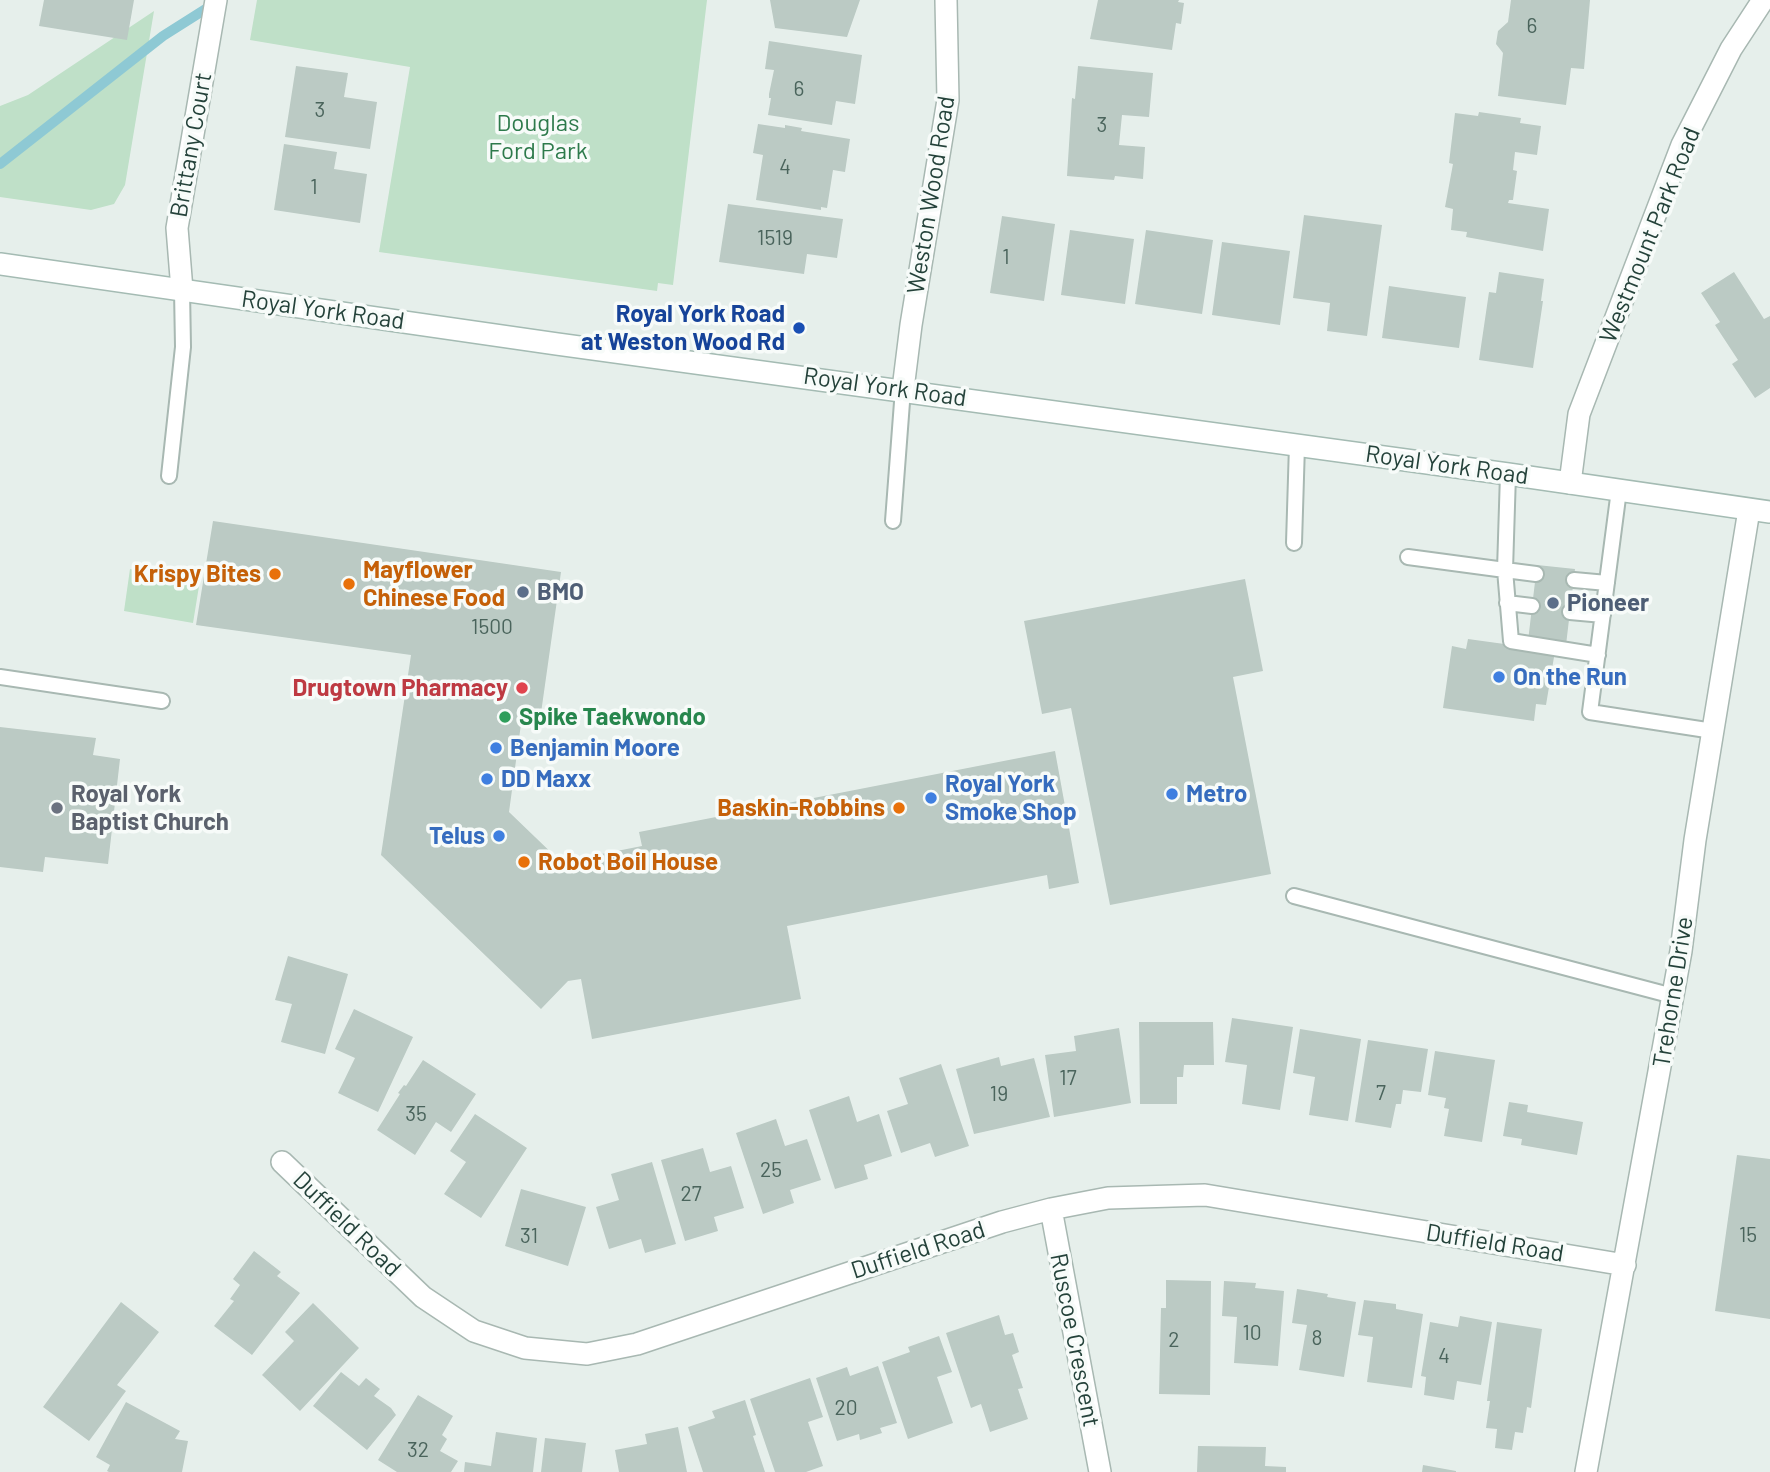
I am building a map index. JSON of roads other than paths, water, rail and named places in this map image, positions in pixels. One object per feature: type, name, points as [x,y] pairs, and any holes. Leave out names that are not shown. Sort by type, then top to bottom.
[{"type":"street","name":"Brittany Court","points":[[182,290],[177,228],[216,0]]},
{"type":"street","name":"Weston Wood Road","points":[[903,389],[948,100],[946,0]]},
{"type":"street","name":"Westmount Park Road","points":[[1570,483],[1579,414],[1682,145],[1731,49],[1763,0]]},
{"type":"street","name":"Royal York Road","points":[[2,264],[1759,511]]},
{"type":"street","name":"Trehorne Drive","points":[[1586,1472],[1672,996],[1713,731],[1759,511]]},
{"type":"street","name":"Duffield Road","points":[[282,1162],[422,1297],[474,1331],[525,1348],[587,1354],[637,1344],[1002,1222],[1108,1198],[1205,1195],[1625,1265]]},
{"type":"street","name":"Ruscoe Crescent","points":[[1051,1209],[1100,1472]]},
{"type":"lane","points":[[169,476],[183,347],[182,290]]},
{"type":"lane","points":[[893,520],[903,389]]},
{"type":"lane","points":[[1294,543],[1297,445]]},
{"type":"lane","points":[[1508,474],[1505,570],[1511,641],[1598,654]]},
{"type":"lane","points":[[1619,490],[1590,712],[1713,731]]},
{"type":"lane","points":[[1408,557],[1536,574]]},
{"type":"lane","points":[[1574,580],[1607,583]]},
{"type":"lane","points":[[1507,603],[1532,606]]},
{"type":"lane","points":[[1570,612],[1603,615]]},
{"type":"lane","points":[[0,677],[162,701]]},
{"type":"lane","points":[[1294,896],[1672,996]]},
{"type":"waterway","points":[[0,164],[163,36],[212,5]]},
{"type":"place","name":"Royal York Road at Weston Wood Rd","points":[[799,328]]},
{"type":"place","name":"Krispy Bites","points":[[275,574]]},
{"type":"place","name":"Mayflower Chinese Food","points":[[349,584]]},
{"type":"place","name":"BMO","points":[[523,592]]},
{"type":"place","name":"Pioneer","points":[[1553,603]]},
{"type":"place","name":"On the Run","points":[[1499,677]]},
{"type":"place","name":"Drugtown Pharmacy","points":[[522,688]]},
{"type":"place","name":"Spike Taekwondo","points":[[505,717]]},
{"type":"place","name":"Benjamin Moore","points":[[496,748]]},
{"type":"place","name":"DD Maxx","points":[[487,779]]},
{"type":"place","name":"Metro","points":[[1172,794]]},
{"type":"place","name":"Royal York Smoke Shop","points":[[931,798]]},
{"type":"place","name":"Royal York Baptist Church","points":[[57,808]]},
{"type":"place","name":"Baskin-Robbins","points":[[899,808]]},
{"type":"place","name":"Telus","points":[[499,836]]},
{"type":"place","name":"Robot Boil House","points":[[524,862]]},
{"type":"park label","name":"Douglas Ford Park","points":[[538,137]]}]
